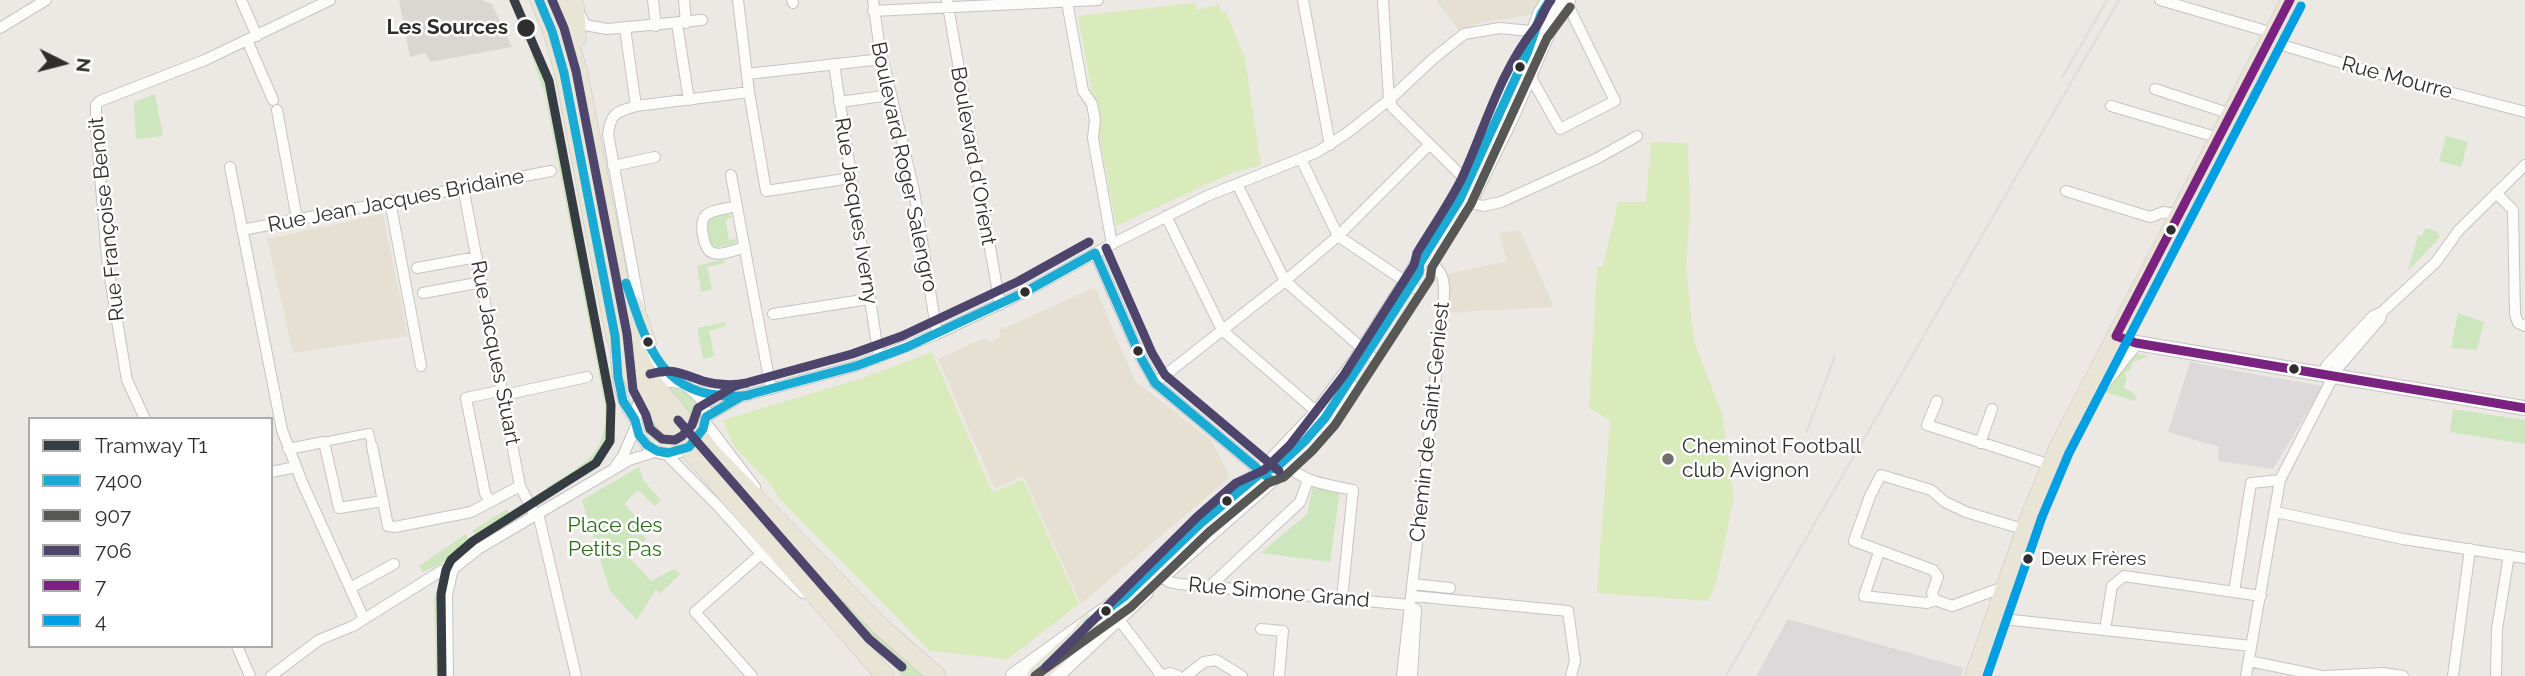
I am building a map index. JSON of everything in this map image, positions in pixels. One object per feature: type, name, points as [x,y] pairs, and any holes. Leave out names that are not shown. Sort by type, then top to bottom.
[{"type":"main road","points":[[539,0],[552,31],[564,73],[615,336],[627,369],[648,390],[700,432],[784,527],[881,626],[937,676]]},
{"type":"main road","points":[[557,0],[578,70],[629,331],[648,377],[648,390]]},
{"type":"main road","points":[[1058,674],[1114,612],[1156,574],[1201,523],[1266,476],[1287,465],[1326,421],[1468,193],[1529,74],[1541,32],[1541,15],[1561,0]]},
{"type":"main road","points":[[1974,676],[2051,465],[2290,0]]},
{"type":"main road","points":[[574,3],[578,70]]},
{"type":"main road","points":[[1468,193],[1541,32]]},
{"type":"main road","points":[[610,239],[647,343]]},
{"type":"main road","points":[[1266,476],[1367,353]]},
{"type":"main road","points":[[700,432],[846,632],[885,676]]},
{"type":"main road","points":[[1014,676],[1045,651],[1089,623],[1114,612]]},
{"type":"main road","points":[[1036,676],[1079,637],[1089,623]]},
{"type":"main road","points":[[866,654],[878,676]]},
{"type":"main road","points":[[866,654],[894,676]]},
{"type":"street","points":[[0,28],[46,0]]},
{"type":"street","points":[[241,0],[275,105],[297,219]]},
{"type":"street","points":[[252,38],[330,0]]},
{"type":"street","points":[[653,0],[656,26]]},
{"type":"street","points":[[684,0],[681,24],[689,100]]},
{"type":"street","points":[[738,0],[749,92],[766,191],[851,178]]},
{"type":"street","points":[[873,5],[1098,0]]},
{"type":"street","points":[[1303,0],[1330,145]]},
{"type":"street","points":[[1384,0],[1389,100],[1392,108],[1429,145],[1468,193],[1483,206],[1501,202],[1596,159],[1637,136]]},
{"type":"street","points":[[1529,74],[1560,129],[1615,101],[1561,0]]},
{"type":"street","name":"Rue Mourre","points":[[2160,0],[2368,71],[2525,112]]},
{"type":"street","points":[[1061,1],[1083,91],[1092,104],[1096,120],[1093,138],[1112,244]]},
{"type":"street","points":[[574,3],[585,25],[595,29],[625,29],[702,20]]},
{"type":"street","name":"Boulevard d'Orient","points":[[947,4],[1000,305]]},
{"type":"street","name":"Boulevard Roger Salengro","points":[[873,5],[882,59],[914,191],[937,334]]},
{"type":"street","points":[[694,391],[740,397],[879,358],[937,334],[1000,305],[1166,216],[1330,145],[1389,100],[1464,34],[1500,28],[1541,32]]},
{"type":"street","points":[[625,29],[636,106]]},
{"type":"street","name":"Rue Françoise Benoit","points":[[144,417],[127,380],[107,258],[96,106],[100,101],[205,60],[252,38]]},
{"type":"street","points":[[747,74],[882,59]]},
{"type":"street","name":"Rue Jacques Iverny","points":[[834,64],[879,358]]},
{"type":"street","points":[[2155,89],[2231,114]]},
{"type":"street","points":[[700,432],[705,408],[694,391],[661,368],[647,343],[613,166],[608,134],[610,120],[619,111],[636,106],[749,92]]},
{"type":"street","points":[[839,102],[891,95]]},
{"type":"street","points":[[2111,106],[2219,138]]},
{"type":"street","points":[[1155,383],[1338,236],[1429,145]]},
{"type":"street","points":[[613,166],[655,157]]},
{"type":"street","points":[[1301,159],[1338,236],[1411,285]]},
{"type":"street","points":[[2246,676],[2280,480],[2328,375],[2337,369],[2380,319],[2382,312],[2436,262],[2459,230],[2525,165]]},
{"type":"street","points":[[230,167],[282,430],[364,619]]},
{"type":"street","name":"Rue Jean Jacques Bridaine","points":[[242,230],[551,171]]},
{"type":"street","points":[[731,175],[771,389]]},
{"type":"street","points":[[1237,184],[1284,281],[1367,353]]},
{"type":"street","name":"Rue Jacques Stuart","points":[[463,187],[520,486],[536,514],[576,676]]},
{"type":"street","points":[[2066,191],[2150,216],[2164,212],[2179,215]]},
{"type":"street","points":[[2497,193],[2513,210],[2515,314],[2518,323],[2525,326]]},
{"type":"street","points":[[390,201],[421,366]]},
{"type":"street","points":[[737,206],[707,213],[702,219],[701,227],[710,252],[716,254],[746,247]]},
{"type":"street","points":[[1166,216],[1222,330],[1318,413]]},
{"type":"street","points":[[1095,254],[1141,358],[1155,383],[1266,476]]},
{"type":"street","points":[[417,268],[477,257]]},
{"type":"street","name":"Chemin de Saint-Geniest","points":[[1402,676],[1443,314],[1444,278],[1428,259]]},
{"type":"street","points":[[423,293],[482,282]]},
{"type":"street","points":[[774,314],[869,299]]},
{"type":"street","points":[[615,336],[616,369],[621,390],[629,413],[644,441],[661,452],[717,505],[761,554],[846,632]]},
{"type":"street","points":[[2116,336],[2136,343],[2525,408]]},
{"type":"street","points":[[2082,402],[2094,395],[2121,357],[2136,343]]},
{"type":"street","points":[[490,502],[485,493],[466,398],[587,377]]},
{"type":"street","points":[[614,468],[628,445],[635,423],[635,411],[648,390],[668,382],[683,384]]},
{"type":"street","points":[[271,676],[319,640],[364,619],[441,571],[453,569],[478,549],[614,468],[629,460],[661,452],[700,432],[740,397]]},
{"type":"street","points":[[1937,401],[1927,425],[2051,465]]},
{"type":"street","points":[[1980,443],[1992,409]]},
{"type":"street","points":[[288,449],[369,433],[388,526],[395,527],[471,512],[520,486]]},
{"type":"street","points":[[324,442],[339,508],[383,501]]},
{"type":"street","points":[[1287,465],[1294,473],[1308,480],[1353,490],[1342,599]]},
{"type":"street","points":[[273,471],[296,467]]},
{"type":"street","points":[[1935,600],[1932,593],[1938,577],[1933,570],[1854,541],[1870,496],[1881,475],[1931,491],[1945,502],[1966,512],[2026,530]]},
{"type":"street","points":[[1208,588],[1300,502],[1308,480]]},
{"type":"street","points":[[2234,592],[2251,483],[2280,480]]},
{"type":"street","points":[[2276,512],[2403,539],[2525,558]]},
{"type":"street","points":[[2453,676],[2470,549]]},
{"type":"street","points":[[1879,552],[1864,596],[1927,603],[1935,600],[1952,606],[2006,586]]},
{"type":"street","points":[[752,676],[695,612],[761,554]]},
{"type":"street","points":[[2496,676],[2497,629],[2509,555]]},
{"type":"street","points":[[352,587],[394,564]]},
{"type":"street","points":[[449,676],[447,595],[453,569]]},
{"type":"street","name":"Rue Simone Grand","points":[[1156,574],[1173,583],[1208,588],[1342,599],[1412,595]]},
{"type":"street","points":[[2105,630],[2112,586],[2124,576],[2261,596]]},
{"type":"street","points":[[1412,595],[1450,588]]},
{"type":"street","points":[[1412,595],[1568,611],[1576,661],[1571,676]]},
{"type":"street","name":"Chemin de Saint-Geniest","points":[[1412,595],[1416,606],[1412,676]]},
{"type":"street","points":[[1114,612],[1160,675],[1170,673],[1178,676]]},
{"type":"street","points":[[1994,618],[2252,646]]},
{"type":"street","points":[[1261,629],[1283,631],[1279,676]]},
{"type":"street","points":[[238,648],[250,676]]},
{"type":"street","points":[[1185,676],[1204,662],[1216,660],[1242,676]]},
{"type":"street","points":[[2249,661],[2324,676],[2383,673],[2403,676]]},
{"type":"shaded area","points":[[399,0],[482,0],[492,4],[512,47],[431,62],[425,53],[410,57]]},
{"type":"shaded area","points":[[1436,0],[1544,0],[1536,14],[1485,22],[1458,30]]},
{"type":"shaded area","points":[[383,214],[408,336],[293,353],[267,239]]},
{"type":"shaded area","points":[[1520,230],[1554,307],[1446,313],[1447,274],[1507,261],[1499,233]]},
{"type":"shaded area","points":[[1095,287],[1135,381],[1211,440],[1230,477],[1081,604],[1023,476],[995,489],[938,359],[984,338],[990,341],[999,338],[1000,330]]},
{"type":"shaded area","points":[[2190,362],[2323,386],[2273,469],[2218,461],[2219,447],[2168,432]]},
{"type":"shaded area","points":[[1788,619],[1964,668],[1961,676],[1756,676]]},
{"type":"green space","points":[[1195,3],[1197,10],[1219,4],[1221,13],[1226,12],[1245,58],[1261,165],[1232,173],[1116,226],[1078,16]]},
{"type":"green space","points":[[539,51],[552,89],[615,419],[608,448],[595,467],[551,496],[546,488],[582,465],[597,448],[605,423],[605,406],[545,95],[531,54]]},
{"type":"green space","points":[[155,94],[163,136],[136,139],[134,102]]},
{"type":"green space","points":[[2446,136],[2468,142],[2461,167],[2439,161]]},
{"type":"green space","name":"Cheminot Football club Avignon","points":[[1651,142],[1688,143],[1690,211],[1686,267],[1694,342],[1722,413],[1734,498],[1715,588],[1707,601],[1597,593],[1610,420],[1589,408],[1597,267],[1603,266],[1618,202],[1646,202]]},
{"type":"green space","points":[[726,213],[733,217],[725,220],[729,240],[738,239],[734,244],[713,248],[708,244],[706,219]]},
{"type":"green space","points":[[2425,228],[2436,231],[2440,237],[2408,271],[2418,235],[2422,236]]},
{"type":"green space","points":[[724,259],[724,263],[707,267],[712,289],[701,292],[697,266]]},
{"type":"green space","points":[[2458,313],[2484,322],[2477,350],[2451,348]]},
{"type":"green space","points":[[725,322],[726,326],[709,331],[714,356],[703,359],[697,328]]},
{"type":"green space","points":[[932,352],[992,492],[1023,480],[1079,604],[1008,659],[930,651],[779,498],[772,486],[734,446],[723,420],[863,378]]},
{"type":"green space","points":[[2138,354],[2149,356],[2133,362],[2130,370],[2124,373],[2127,379],[2124,388],[2137,397],[2135,401],[2102,391],[2129,357]]},
{"type":"green space","points":[[665,388],[681,391],[693,399],[699,412],[698,428]]},
{"type":"green space","points":[[644,406],[676,445],[660,443],[648,435],[642,422]]},
{"type":"green space","points":[[2453,409],[2525,420],[2525,444],[2450,432]]},
{"type":"green space","points":[[706,454],[929,676],[902,676],[749,511]]},
{"type":"green space","name":"Place des Petits Pas","points":[[639,467],[643,480],[661,500],[655,506],[638,490],[624,504],[636,517],[631,521],[646,539],[629,557],[651,581],[674,569],[680,574],[660,594],[656,589],[637,620],[610,591],[582,500]]},
{"type":"green space","points":[[1313,485],[1340,491],[1330,562],[1261,553],[1307,514]]},
{"type":"green space","points":[[507,509],[515,522],[480,543],[472,531]]},
{"type":"green space","points":[[466,534],[474,548],[423,572],[419,566]]},
{"type":"green space","points":[[434,597],[444,597],[445,676],[436,676]]},
{"type":"railway","points":[[2063,76],[2107,0]]},
{"type":"railway","points":[[1726,676],[2119,0]]},
{"type":"railway","points":[[1807,431],[1835,356]]},
{"type":"tram line","name":"T1","points":[[442,676],[441,594],[451,560],[473,541],[596,463],[610,441],[611,405],[549,81],[514,0]]},
{"type":"transit line","name":"7400","points":[[539,0],[552,31],[564,73],[615,336],[623,401],[635,420],[639,435],[647,445],[657,451],[668,453],[689,447],[703,429],[706,417],[740,397],[856,366],[907,347],[1025,292],[1095,253]]},
{"type":"transit line","name":"706","points":[[552,0],[564,28],[576,71],[627,334],[633,390],[650,429],[662,439],[675,440],[682,436],[692,425],[698,408],[735,386],[852,354],[902,336],[1019,281],[1089,242]]},
{"type":"transit line","name":"7400","points":[[1036,676],[1079,637],[1089,623],[1124,597],[1201,523],[1262,472],[1277,467],[1325,418],[1419,273],[1420,263],[1460,199],[1528,51],[1541,14],[1550,0]]},
{"type":"transit line","name":"706","points":[[1046,667],[1197,517],[1236,483],[1264,470],[1290,445],[1344,375],[1414,265],[1417,253],[1457,188],[1503,81],[1551,0]]},
{"type":"transit line","name":"7","points":[[2116,336],[2290,0]]},
{"type":"transit line","name":"4","points":[[1987,676],[2042,517],[2069,453],[2301,6]]},
{"type":"transit line","name":"907","points":[[1035,676],[1131,607],[1209,532],[1268,483],[1284,477],[1335,425],[1430,279],[1432,267],[1471,204],[1547,38],[1570,7]]},
{"type":"transit line","name":"706","points":[[1106,248],[1152,353],[1165,375],[1279,471]]},
{"type":"transit line","name":"7400","points":[[1095,253],[1141,358],[1155,383],[1271,480]]},
{"type":"transit line","name":"7400","points":[[626,283],[644,334],[661,365],[673,377],[687,387],[705,393],[749,395]]},
{"type":"transit line","name":"7","points":[[2116,336],[2136,343],[2525,408]]},
{"type":"transit line","name":"706","points":[[650,374],[671,371],[714,383],[747,383]]},
{"type":"transit line","name":"706","points":[[678,420],[869,639],[902,667]]},
{"type":"place","name":"Les Sources","points":[[526,28]]},
{"type":"place","name":"Cheminot Football club Avignon","points":[[1668,459]]},
{"type":"place","name":"Deux Frères","points":[[2028,559]]}]
